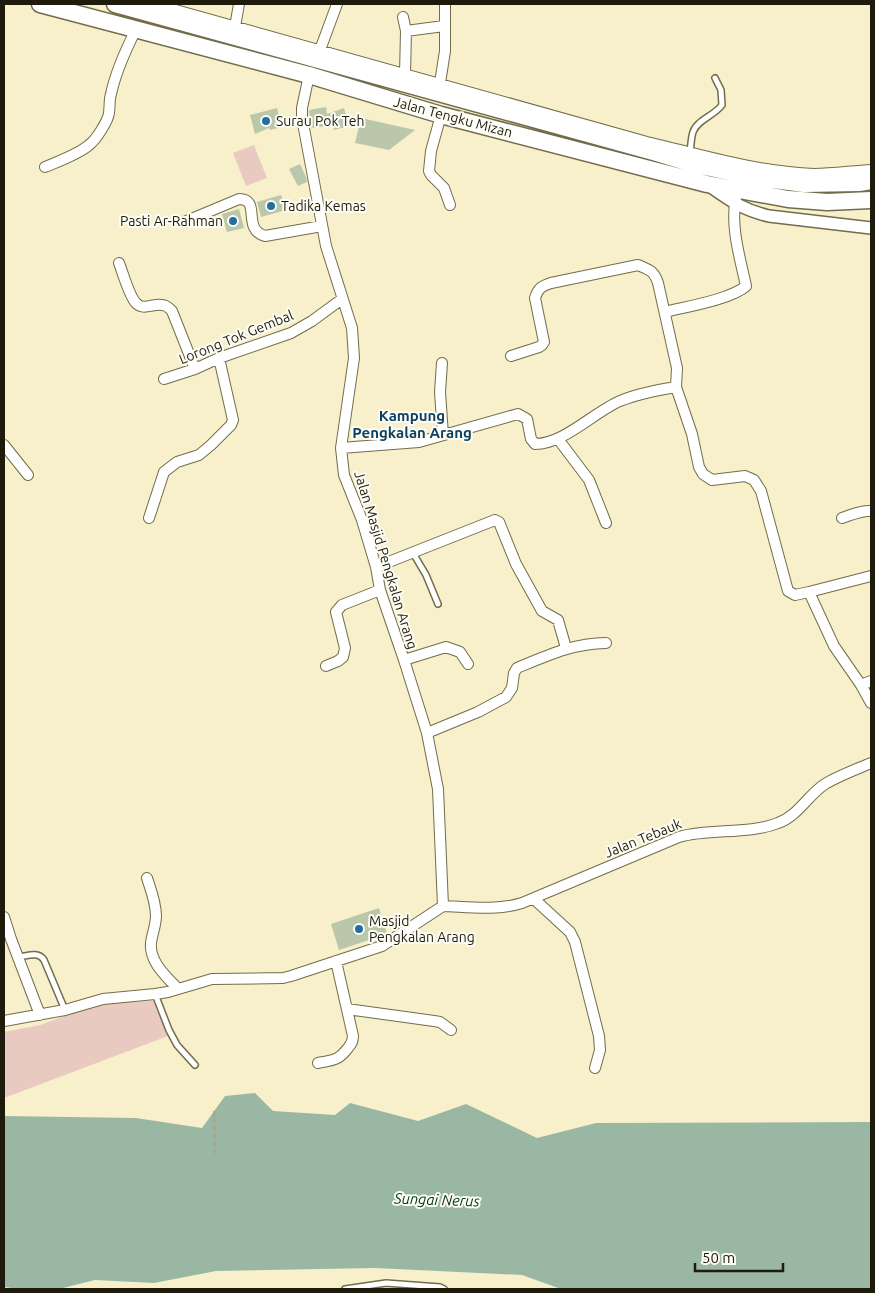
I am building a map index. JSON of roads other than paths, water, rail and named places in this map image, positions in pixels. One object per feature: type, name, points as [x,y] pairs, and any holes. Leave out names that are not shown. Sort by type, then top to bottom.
[{"type":"highway","name":"Jalan Tengku Mizan","points":[[40,4],[309,75],[442,115],[707,184],[737,197],[827,202],[871,200]]},
{"type":"highway","name":"Jalan Tengku Mizan","points":[[115,4],[656,153],[696,166],[758,178],[804,184],[871,181]]},
{"type":"street","points":[[154,4],[648,142],[690,152],[769,169],[802,173],[815,174],[871,170]]},
{"type":"street","points":[[235,27],[239,4]]},
{"type":"street","points":[[320,50],[336,4]]},
{"type":"street","points":[[440,83],[445,51],[445,4]]},
{"type":"street","points":[[403,17],[406,31],[405,74]]},
{"type":"street","points":[[406,31],[444,26]]},
{"type":"street","points":[[45,168],[87,147],[107,120],[111,94],[124,54],[136,29]]},
{"type":"street","name":"Jalan Masjid Pengkalan Arang","points":[[309,75],[302,108],[302,118],[326,246],[352,328],[354,358],[341,448],[344,475],[362,520],[376,566],[380,590],[427,733],[438,789],[443,906]]},
{"type":"street","points":[[442,115],[431,151],[429,171],[444,188],[450,205]]},
{"type":"street","points":[[737,197],[755,212],[769,216],[871,228]]},
{"type":"street","points":[[665,312],[722,298],[741,291],[746,286],[734,224],[737,197]]},
{"type":"street","points":[[184,222],[243,199],[250,205],[254,230],[258,234],[265,236],[322,226]]},
{"type":"street","points":[[119,263],[136,304],[143,307],[167,306],[172,311],[195,369]]},
{"type":"street","points":[[511,356],[539,347],[544,342],[534,298],[542,286],[551,282],[638,265],[650,269],[655,274],[665,312],[677,368],[676,387],[692,434],[699,467],[703,474],[712,480],[745,476],[754,480],[761,490],[788,591],[795,595],[871,576]]},
{"type":"street","name":"Lorong Tok Gembal","points":[[164,380],[291,332],[312,321],[342,299]]},
{"type":"street","points":[[149,518],[164,472],[177,462],[199,455],[211,445],[233,420],[220,358]]},
{"type":"street","points":[[442,363],[440,392],[443,435]]},
{"type":"street","points":[[341,448],[419,442],[518,414],[526,419],[531,439],[535,444],[544,444],[558,439],[620,402],[659,390],[676,387]]},
{"type":"street","points":[[558,439],[589,480],[606,523]]},
{"type":"street","points":[[4,445],[28,475]]},
{"type":"street","points":[[842,518],[868,510],[871,512]]},
{"type":"street","points":[[376,566],[494,520],[499,522],[516,564],[542,611],[558,620],[566,648]]},
{"type":"street","points":[[326,666],[343,657],[345,648],[336,612],[342,605],[380,590]]},
{"type":"street","points":[[809,592],[834,646],[866,683],[871,703]]},
{"type":"street","points":[[427,733],[478,712],[506,697],[512,688],[514,673],[517,668],[566,648],[606,643]]},
{"type":"street","points":[[404,660],[446,647],[460,652],[468,664]]},
{"type":"street","name":"Jalan Tebauk","points":[[443,906],[490,908],[513,906],[534,899],[679,837],[692,833],[757,829],[779,823],[789,818],[826,783],[871,763]]},
{"type":"street","points":[[147,878],[155,906],[156,918],[150,946],[153,958],[158,968],[178,989]]},
{"type":"street","points":[[534,899],[570,932],[575,942],[599,1036],[600,1050],[595,1068]]},
{"type":"street","points":[[4,1021],[65,1010],[103,999],[155,994],[212,979],[282,978],[291,976],[382,946],[443,906]]},
{"type":"street","points":[[4,917],[40,1015]]},
{"type":"street","points":[[318,1063],[337,1059],[343,1055],[353,1041],[336,961]]},
{"type":"street","points":[[347,1009],[434,1020],[451,1030]]},
{"type":"lane","points":[[690,152],[693,132],[696,126],[715,114],[722,105],[721,90],[715,78]]},
{"type":"lane","points":[[413,552],[426,575],[438,604]]},
{"type":"lane","points":[[18,957],[37,954],[42,956],[65,1010]]},
{"type":"lane","points":[[155,994],[173,1037],[194,1066]]},
{"type":"lane","points":[[344,1289],[386,1283],[440,1287],[444,1289]]},
{"type":"water","name":"Sungai Nerus","points":[[255,1093],[273,1111],[335,1115],[350,1103],[418,1121],[466,1104],[537,1138],[596,1123],[871,1122],[871,1289],[561,1289],[522,1275],[375,1268],[216,1271],[154,1283],[95,1280],[59,1289],[4,1287],[4,1116],[136,1118],[202,1128],[225,1096]]},
{"type":"place","name":"Surau Pok Teh","points":[[266,121]]},
{"type":"place","name":"Tadika Kemas","points":[[271,206]]},
{"type":"place","name":"Pasti Ar-Rahman","points":[[233,221]]},
{"type":"place","name":"Masjid Pengkalan Arang","points":[[359,929]]},
{"type":"district","name":"Kampung Pengkalan Arang","points":[[412,424]]}]
